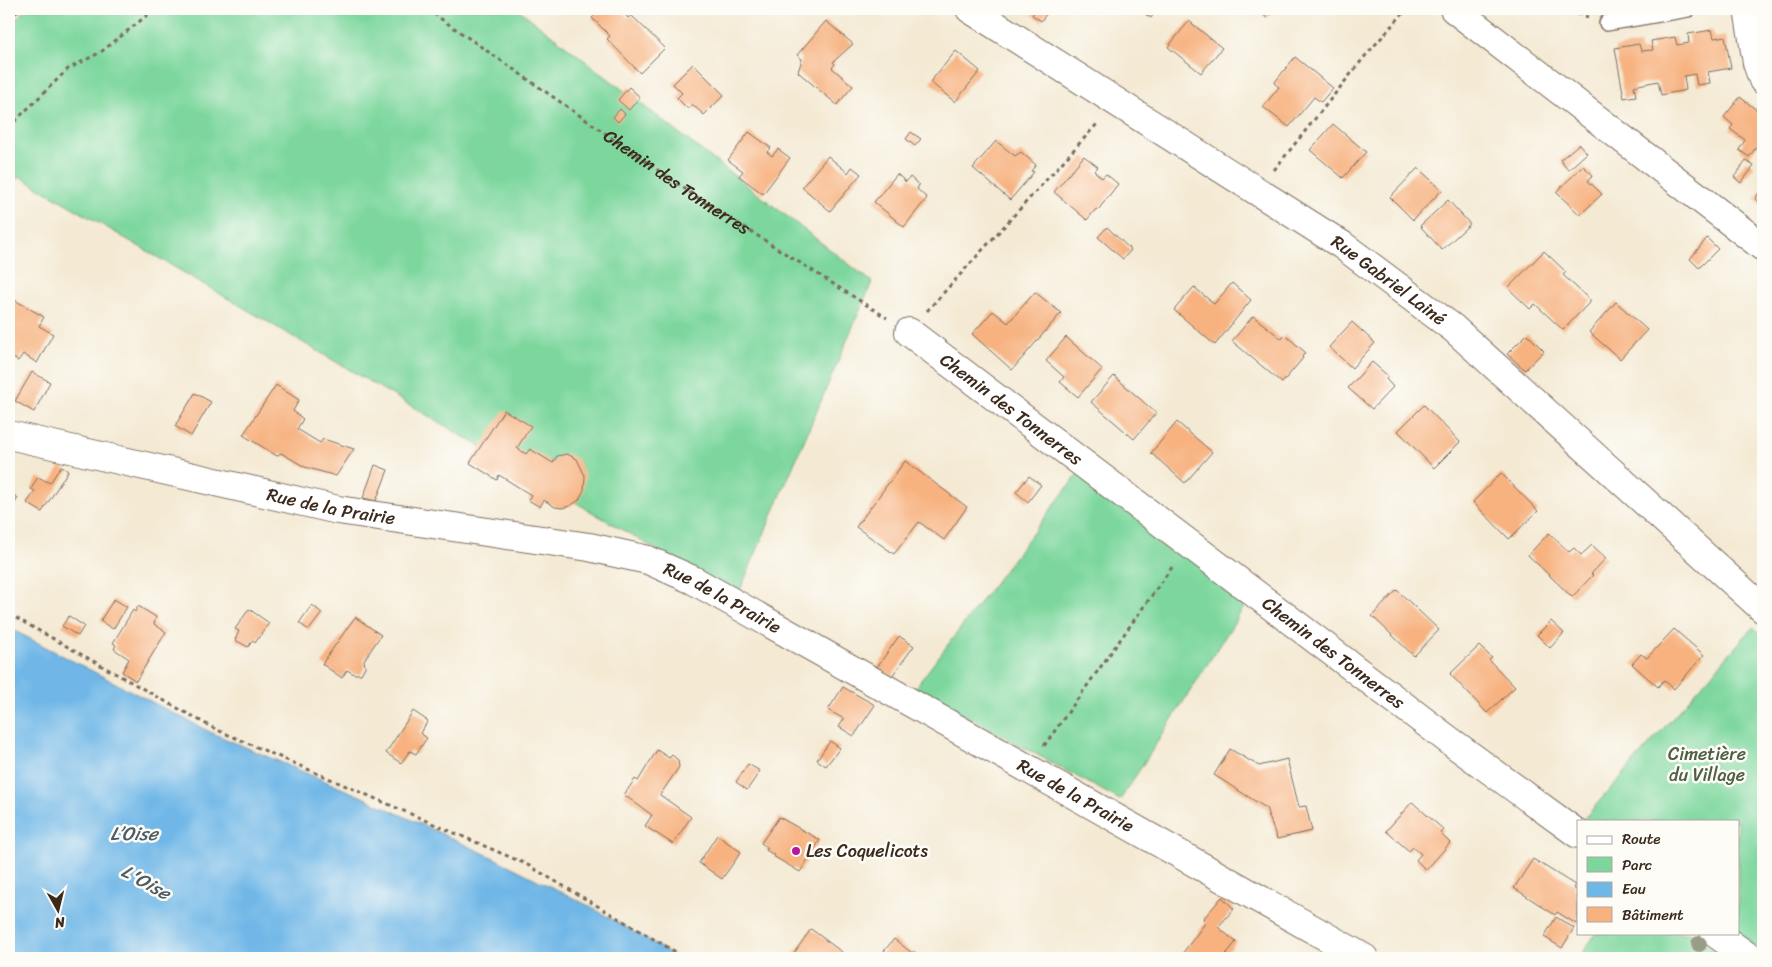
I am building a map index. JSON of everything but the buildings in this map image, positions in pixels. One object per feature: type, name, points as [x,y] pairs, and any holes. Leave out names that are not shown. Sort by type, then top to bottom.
[{"type":"street","name":"Rue Gabriel Lainé","points":[[970,9],[1342,245],[1452,328],[1763,609]]},
{"type":"street","points":[[1454,9],[1763,247]]},
{"type":"street","points":[[1748,9],[1757,63],[1763,80]]},
{"type":"street","name":"Chemin des Tonnerres","points":[[909,332],[1450,741],[1577,833]]},
{"type":"street","name":"Rue de la Prairie","points":[[9,435],[338,510],[589,547],[648,560],[693,580],[1364,958]]},
{"type":"street","points":[[1716,934],[1750,958]]},
{"type":"lane","points":[[1607,23],[1688,9]]},
{"type":"path","points":[[9,18],[20,9]]},
{"type":"path","points":[[9,127],[68,70],[101,52],[154,9]]},
{"type":"path","name":"Chemin des Tonnerres","points":[[427,9],[698,198],[909,332]]},
{"type":"path","points":[[1273,171],[1366,55],[1407,9]]},
{"type":"path","points":[[909,332],[1105,115]]},
{"type":"path","points":[[1028,769],[1189,544]]},
{"type":"path","points":[[9,614],[214,729],[526,864],[686,958]]},
{"type":"green space","points":[[27,9],[518,9],[872,282],[737,597],[19,176],[9,189],[9,25]]},
{"type":"green space","points":[[1080,471],[1248,601],[1120,800],[915,688]]},
{"type":"green space","name":"Cimetière du Village","points":[[1753,627],[1763,636],[1763,955],[1739,934],[1740,820],[1583,820]]},
{"type":"green space","points":[[1595,934],[1692,934],[1723,958],[1579,958]]},
{"type":"water","name":"L’Oise","points":[[9,628],[212,733],[360,796],[496,859],[591,907],[678,958],[9,958]]},
{"type":"place","name":"Les Coquelicots","points":[[796,851]]},
{"type":"water label","name":"L'Oise","points":[[146,882]]}]
